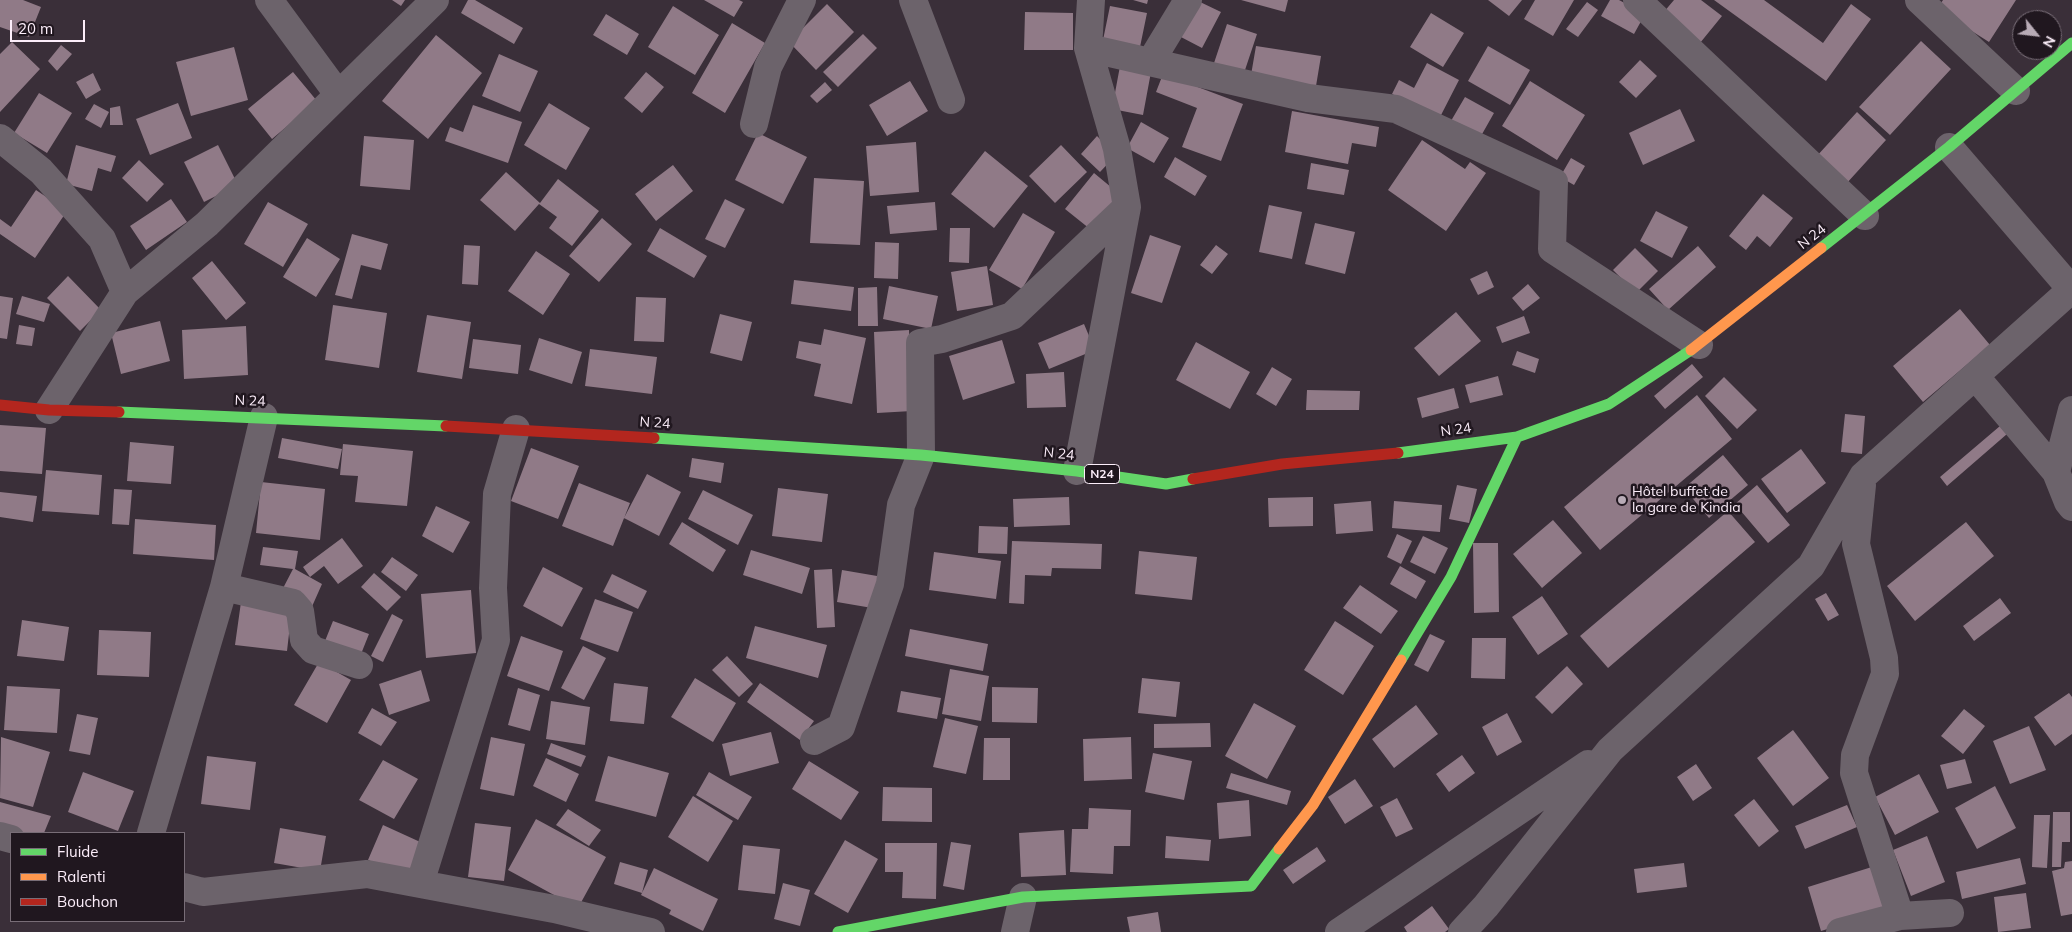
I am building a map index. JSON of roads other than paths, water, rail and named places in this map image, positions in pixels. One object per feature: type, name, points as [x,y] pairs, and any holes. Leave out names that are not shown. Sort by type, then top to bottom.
[{"type":"main road","name":"N 24","points":[[0,405],[49,410],[264,416],[516,428],[921,455],[1077,471],[1166,484],[1282,464],[1392,454],[1518,437],[1609,404],[1699,345],[1865,216],[2072,43]]},
{"type":"main road","points":[[838,932],[1023,897],[1251,886],[1313,805],[1451,577],[1518,437]]},
{"type":"street","points":[[269,0],[338,94]]},
{"type":"street","points":[[49,410],[126,292],[208,224],[435,0]]},
{"type":"street","points":[[754,124],[768,67],[802,0]]},
{"type":"street","points":[[913,0],[951,100]]},
{"type":"street","points":[[1077,471],[1127,207],[1117,149],[1088,48],[1091,0]]},
{"type":"street","points":[[1151,61],[1188,0]]},
{"type":"street","points":[[1637,0],[1865,216]]},
{"type":"street","points":[[1919,0],[2016,91]]},
{"type":"street","points":[[1088,48],[1308,98],[1396,109],[1554,182],[1552,249],[1699,345]]},
{"type":"street","points":[[0,138],[41,171],[102,239],[126,292]]},
{"type":"street","points":[[1339,932],[1610,750],[1811,566],[1863,476],[2072,289],[1949,147]]},
{"type":"street","points":[[814,741],[841,727],[890,584],[901,505],[921,455],[920,343],[1012,316],[1127,207]]},
{"type":"street","points":[[1975,376],[2056,472],[2068,502],[2072,506]]},
{"type":"street","points":[[2056,472],[2072,410]]},
{"type":"street","points":[[152,832],[224,587],[264,416]]},
{"type":"street","points":[[420,883],[496,640],[493,588],[497,494],[516,428]]},
{"type":"street","points":[[1863,476],[1856,544],[1884,658],[1886,674],[1855,755],[1854,773],[1900,916]]},
{"type":"street","points":[[224,587],[293,603],[300,610],[304,640],[313,650],[359,665]]},
{"type":"street","points":[[1462,932],[1486,906],[1610,750]]},
{"type":"street","points":[[185,887],[203,892],[367,874],[554,909],[651,932]]},
{"type":"street","points":[[1015,932],[1023,897]]},
{"type":"street","points":[[1840,932],[1900,916],[1950,912]]},
{"type":"place","name":"Hôtel buffet de la gare de Kindia","points":[[1622,500]]}]
